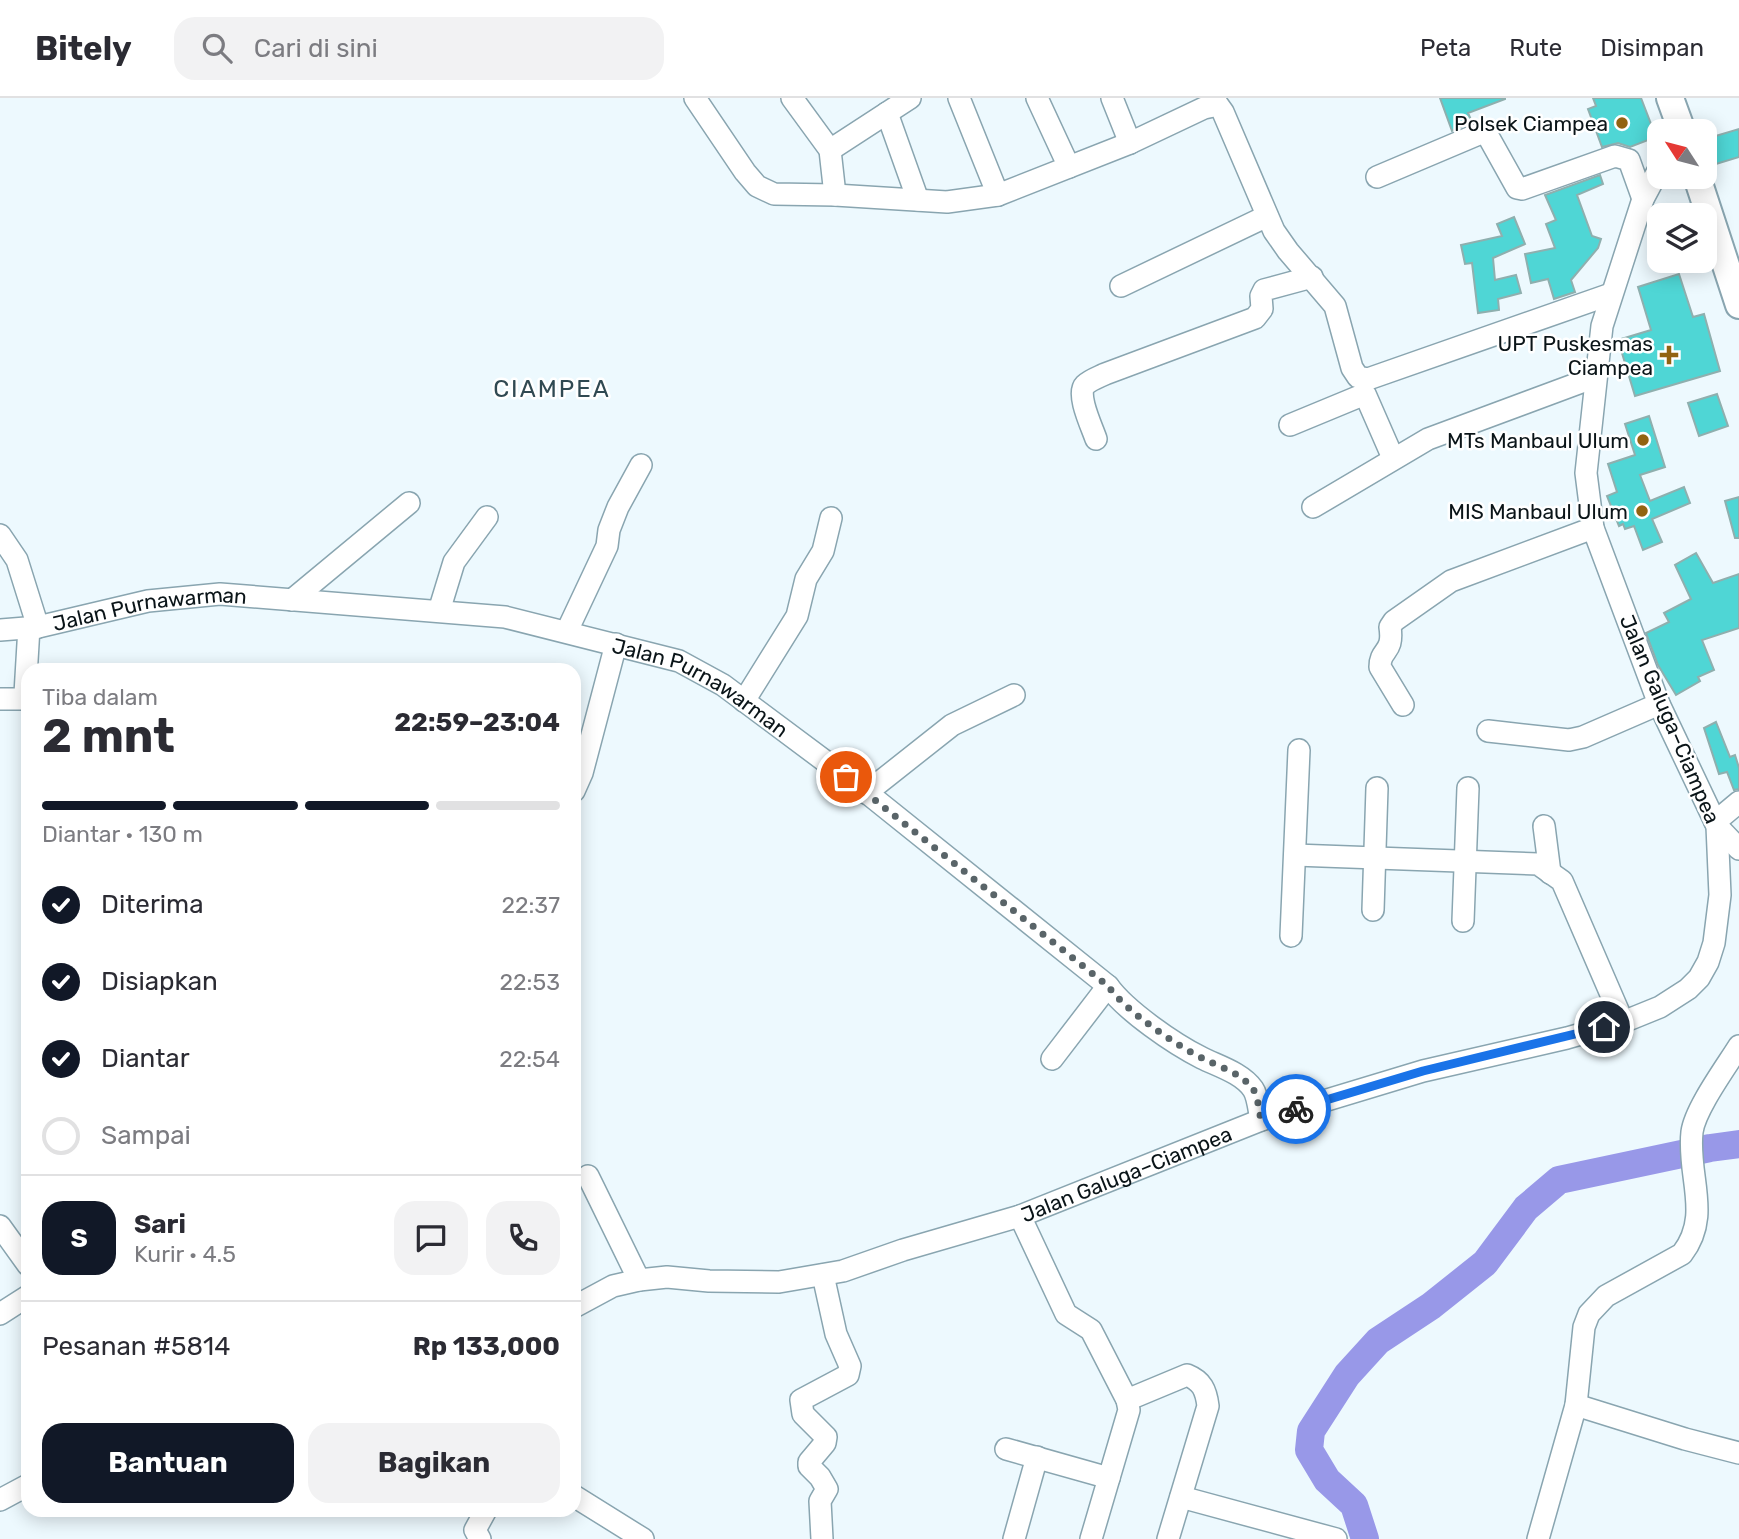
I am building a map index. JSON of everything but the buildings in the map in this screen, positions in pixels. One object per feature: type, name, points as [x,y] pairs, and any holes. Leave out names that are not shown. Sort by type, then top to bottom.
[{"type":"main road","points":[[1670,98],[1677,119]]},
{"type":"main road","points":[[1701,189],[1739,305]]},
{"type":"street","points":[[695,98],[745,173],[757,186],[774,194],[947,202],[998,195],[1130,143],[1217,102],[1268,216],[1288,251],[1335,306],[1352,368],[1358,377],[1368,379],[1611,294]]},
{"type":"street","points":[[792,98],[830,149],[835,195]]},
{"type":"street","points":[[830,149],[910,98]]},
{"type":"street","points":[[959,98],[998,195]]},
{"type":"street","points":[[1037,98],[1069,167]]},
{"type":"street","points":[[1112,98],[1130,143]]},
{"type":"street","points":[[887,113],[918,200]]},
{"type":"street","points":[[1377,177],[1481,133],[1488,136],[1517,188],[1522,189],[1615,156],[1629,160],[1643,200]]},
{"type":"street","name":"Jalan Galuga–Ciampea","points":[[581,1303],[613,1286],[639,1280],[667,1277],[709,1281],[779,1282],[843,1271],[903,1250],[1020,1216],[1261,1120],[1423,1071],[1567,1038],[1623,1022],[1660,1007],[1688,989],[1699,978],[1714,943],[1720,895],[1716,824],[1659,704],[1593,528],[1586,473],[1602,326],[1649,189]]},
{"type":"street","points":[[1121,286],[1268,216]]},
{"type":"street","points":[[1096,439],[1081,392],[1086,384],[1105,374],[1255,318],[1262,309],[1261,296],[1264,290],[1312,277]]},
{"type":"street","points":[[1313,508],[1428,439],[1595,377]]},
{"type":"street","points":[[1290,425],[1365,394],[1393,458]]},
{"type":"street","points":[[567,631],[607,546],[609,530],[618,507],[641,465]]},
{"type":"street","points":[[292,600],[409,503]]},
{"type":"street","points":[[439,611],[454,562],[487,517]]},
{"type":"street","points":[[744,701],[797,616],[806,579],[825,546],[831,518]]},
{"type":"street","points":[[1403,705],[1380,667],[1380,661],[1391,646],[1390,627],[1394,621],[1451,581],[1593,528]]},
{"type":"street","points":[[0,535],[18,560],[34,627],[29,663]]},
{"type":"street","name":"Jalan Purnawarman","points":[[0,630],[34,627],[118,607],[183,596],[220,594],[505,617],[678,661],[712,679],[744,701],[866,793],[1108,986],[1116,996],[1156,1028],[1202,1058],[1233,1073],[1254,1089],[1261,1120]]},
{"type":"street","points":[[581,775],[616,644]]},
{"type":"street","points":[[866,793],[952,725],[1014,695]]},
{"type":"street","points":[[0,699],[21,699]]},
{"type":"street","points":[[1488,731],[1569,740],[1583,737],[1659,704]]},
{"type":"street","points":[[1291,936],[1299,750]]},
{"type":"street","points":[[1373,910],[1377,788]]},
{"type":"street","points":[[1463,921],[1468,788]]},
{"type":"street","points":[[1739,802],[1716,824],[1739,849]]},
{"type":"street","points":[[1544,826],[1550,873]]},
{"type":"street","points":[[1295,855],[1538,864],[1562,881],[1623,1022]]},
{"type":"street","points":[[1052,1059],[1108,986]]},
{"type":"street","points":[[1538,1539],[1576,1405],[1584,1328],[1588,1314],[1606,1296],[1682,1254],[1689,1244],[1698,1222],[1692,1132],[1701,1109],[1739,1046]]},
{"type":"street","points":[[587,1176],[639,1280]]},
{"type":"street","points":[[1020,1216],[1066,1314],[1091,1330],[1127,1399],[1129,1410],[1091,1539]]},
{"type":"street","points":[[2,1234],[21,1257]]},
{"type":"street","points":[[822,1539],[820,1501],[827,1489],[809,1466],[809,1462],[825,1443],[826,1437],[803,1414],[801,1400],[848,1375],[850,1366],[836,1334],[823,1275]]},
{"type":"street","points":[[0,1314],[21,1300]]},
{"type":"street","points":[[1127,1399],[1187,1375],[1196,1379],[1206,1391],[1208,1406],[1168,1539]]},
{"type":"street","points":[[1576,1405],[1739,1453]]},
{"type":"street","points":[[1006,1449],[1109,1478]]},
{"type":"street","points":[[1014,1539],[1037,1458]]},
{"type":"street","points":[[0,1500],[21,1489]]},
{"type":"street","points":[[1181,1497],[1336,1539]]},
{"type":"street","points":[[581,1500],[643,1539]]},
{"type":"street","points":[[480,1539],[474,1530],[482,1517]]},
{"type":"waterway","points":[[1365,1539],[1354,1505],[1327,1480],[1309,1450],[1311,1431],[1347,1375],[1378,1341],[1431,1306],[1485,1263],[1526,1208],[1559,1180],[1739,1144]]},
{"type":"way so far","points":[[846,777],[1108,986],[1132,1010],[1182,1047],[1233,1073],[1254,1089],[1261,1120],[1296,1109]]},
{"type":"place","name":"Polsek Ciampea","points":[[1622,123]]},
{"type":"place","name":"UPT Puskesmas Ciampea","points":[[1669,355]]},
{"type":"place","name":"MTs Manbaul Ulum","points":[[1643,440]]},
{"type":"place","name":"MIS Manbaul Ulum","points":[[1642,511]]},
{"type":"district","name":"CIAMPEA","points":[[552,389]]},
{"type":"route","points":[[1296,1109],[1423,1071],[1604,1027]]}]
